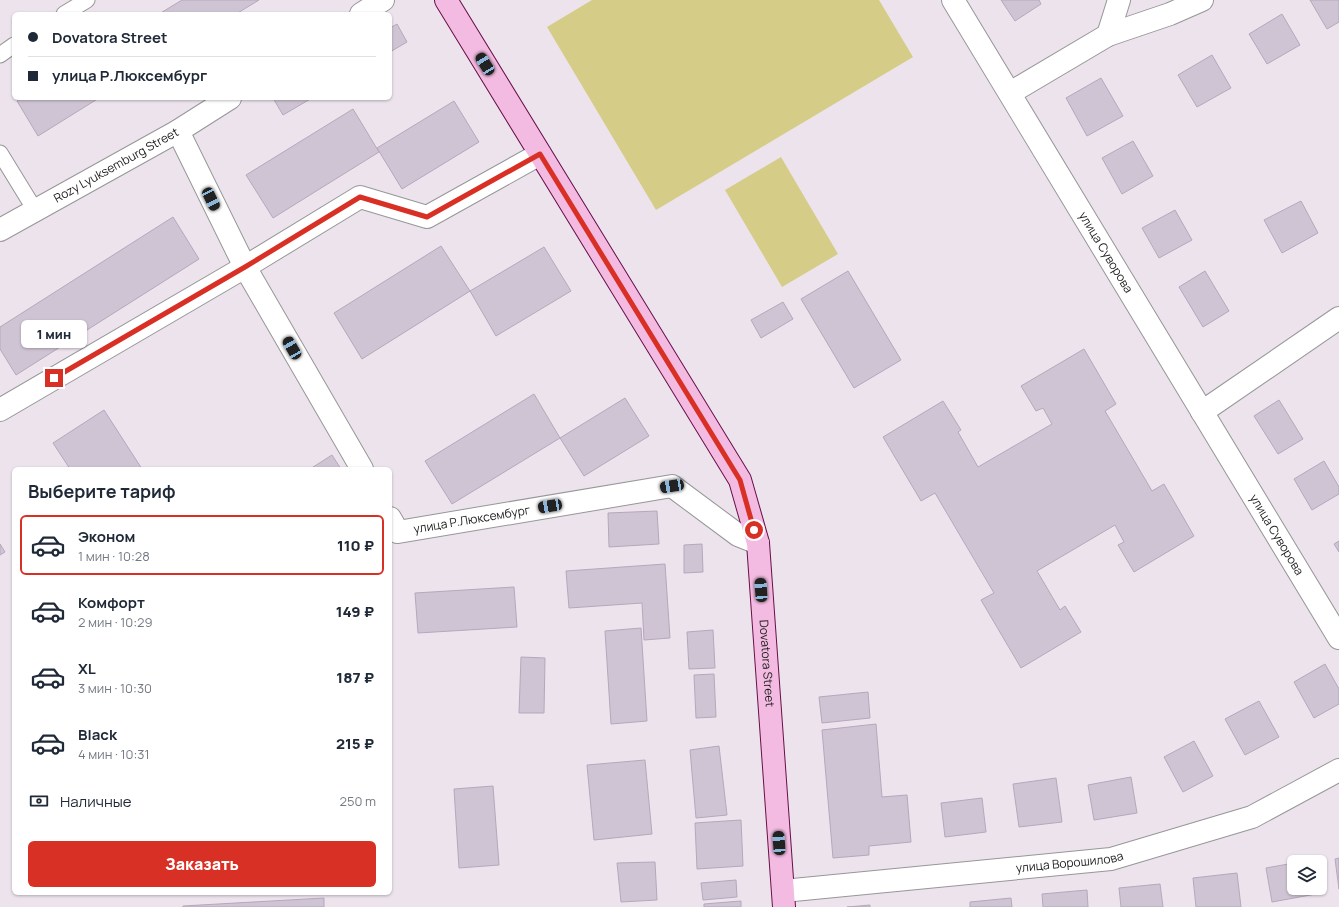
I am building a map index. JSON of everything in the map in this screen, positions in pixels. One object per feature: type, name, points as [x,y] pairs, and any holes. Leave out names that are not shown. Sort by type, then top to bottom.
[{"type":"street","points":[[364,12],[383,0]]},
{"type":"street","name":"Dovatora Street","points":[[446,0],[740,480],[758,543],[783,899]]},
{"type":"street","name":"улица Суворова","points":[[953,0],[1339,638]]},
{"type":"street","points":[[1108,35],[1119,0]]},
{"type":"street","points":[[1010,93],[1108,35],[1170,14],[1202,0]]},
{"type":"street","name":"Rozy Lyuksemburg Street","points":[[0,230],[178,132],[227,100]]},
{"type":"street","points":[[178,132],[245,267],[361,467]]},
{"type":"street","points":[[0,410],[245,267],[360,197],[427,217],[540,154]]},
{"type":"street","points":[[1202,412],[1339,318]]},
{"type":"street","name":"улица Р.Люксембург","points":[[392,522],[398,532],[672,486],[738,535],[758,543]]},
{"type":"street","name":"улица Ворошилова","points":[[783,899],[1112,859],[1252,816],[1339,770]]},
{"type":"lane","points":[[67,12],[87,0]]},
{"type":"lane","points":[[0,55],[12,46]]},
{"type":"lane","points":[[0,154],[35,210]]},
{"type":"shaded area","points":[[592,0],[879,0],[913,57],[656,210],[547,27]]},
{"type":"shaded area","points":[[781,157],[838,254],[782,287],[725,190]]},
{"type":"building","points":[[182,0],[259,0],[239,12],[162,12]]},
{"type":"building","points":[[1001,0],[1039,0],[1041,4],[1015,21]]},
{"type":"building","points":[[1310,0],[1339,0],[1339,22],[1327,29]]},
{"type":"building","points":[[1282,14],[1300,45],[1267,64],[1249,34]]},
{"type":"building","points":[[397,24],[407,42],[392,51],[392,27]]},
{"type":"building","points":[[1212,55],[1231,88],[1197,107],[1178,75]]},
{"type":"building","points":[[1101,78],[1123,116],[1087,136],[1066,98]]},
{"type":"building","points":[[19,100],[96,100],[38,136],[17,101]]},
{"type":"building","points":[[274,100],[309,100],[283,115]]},
{"type":"building","points":[[454,101],[479,142],[402,189],[377,148]]},
{"type":"building","points":[[353,109],[379,152],[273,218],[246,175]]},
{"type":"building","points":[[1133,141],[1153,176],[1122,194],[1102,158]]},
{"type":"building","points":[[1301,201],[1318,233],[1282,253],[1264,220]]},
{"type":"building","points":[[1175,210],[1192,240],[1159,258],[1142,228]]},
{"type":"building","points":[[173,217],[199,259],[16,375],[0,349],[0,327]]},
{"type":"building","points":[[441,246],[470,291],[362,359],[334,313]]},
{"type":"building","points":[[544,247],[571,291],[496,336],[470,291]]},
{"type":"building","points":[[848,271],[901,360],[854,388],[801,299]]},
{"type":"building","points":[[1205,271],[1229,311],[1203,327],[1179,287]]},
{"type":"building","points":[[783,302],[793,319],[761,338],[751,320]]},
{"type":"building","points":[[1084,349],[1116,404],[1105,411],[1152,491],[1164,484],[1194,536],[1134,572],[1118,545],[1124,542],[1115,525],[1037,571],[1060,610],[1065,606],[1081,632],[1021,668],[981,600],[994,593],[935,493],[921,501],[883,437],[943,401],[961,430],[958,432],[978,467],[1052,424],[1043,408],[1036,411],[1021,386]]},
{"type":"building","points":[[534,394],[560,438],[452,504],[425,461]]},
{"type":"building","points":[[625,398],[649,436],[584,476],[560,438]]},
{"type":"building","points":[[1279,400],[1303,439],[1278,454],[1254,416]]},
{"type":"building","points":[[104,410],[141,467],[69,467],[53,443]]},
{"type":"building","points":[[332,455],[340,467],[313,467]]},
{"type":"building","points":[[1324,461],[1339,487],[1339,494],[1312,510],[1294,479]]},
{"type":"building","points":[[657,511],[659,544],[609,547],[608,513]]},
{"type":"building","points":[[1339,541],[1339,552],[1334,544]]},
{"type":"building","points":[[0,544],[5,552],[0,555]]},
{"type":"building","points":[[702,544],[703,572],[684,573],[684,545]]},
{"type":"building","points":[[665,564],[670,638],[644,640],[642,603],[569,608],[566,571]]},
{"type":"building","points":[[514,587],[517,627],[418,633],[415,593]]},
{"type":"building","points":[[641,628],[647,721],[611,724],[605,631]]},
{"type":"building","points":[[713,630],[715,668],[689,669],[687,632]]},
{"type":"building","points":[[521,657],[545,658],[544,713],[519,713]]},
{"type":"building","points":[[1325,664],[1339,689],[1339,704],[1314,718],[1294,682]]},
{"type":"building","points":[[714,674],[716,717],[696,718],[694,675]]},
{"type":"building","points":[[868,692],[870,718],[822,723],[819,697]]},
{"type":"building","points":[[1259,701],[1279,737],[1245,755],[1225,719]]},
{"type":"building","points":[[876,724],[882,797],[907,795],[911,842],[869,846],[869,855],[833,858],[822,730]]},
{"type":"building","points":[[1194,741],[1213,776],[1183,792],[1164,757]]},
{"type":"building","points":[[719,746],[727,815],[696,818],[690,750]]},
{"type":"building","points":[[645,760],[652,834],[594,840],[587,765]]},
{"type":"building","points":[[1131,777],[1137,813],[1094,820],[1088,785]]},
{"type":"building","points":[[1056,778],[1062,822],[1019,827],[1013,784]]},
{"type":"building","points":[[493,786],[499,865],[459,868],[454,789]]},
{"type":"building","points":[[982,798],[986,832],[945,837],[941,803]]},
{"type":"building","points":[[741,820],[743,866],[697,869],[695,823]]},
{"type":"building","points":[[1339,858],[1339,889],[1335,859]]},
{"type":"building","points":[[655,862],[657,900],[621,902],[617,863]]},
{"type":"building","points":[[1287,864],[1287,895],[1310,895],[1272,902],[1266,868]]},
{"type":"building","points":[[1237,873],[1241,907],[1196,907],[1193,878]]},
{"type":"building","points":[[736,880],[737,897],[703,900],[701,883]]},
{"type":"building","points":[[1160,884],[1163,907],[1121,907],[1119,888]]},
{"type":"building","points":[[1087,890],[1088,907],[1043,907],[1042,894]]},
{"type":"building","points":[[324,898],[324,907],[183,907],[183,906]]},
{"type":"building","points":[[1011,898],[1012,907],[970,907],[970,902]]},
{"type":"building","points":[[741,901],[741,907],[704,907],[704,904]]},
{"type":"building","points":[[870,905],[870,907],[847,907]]},
{"type":"route","points":[[54,378],[245,267],[360,197],[427,217],[540,154],[740,480],[754,530]]}]
